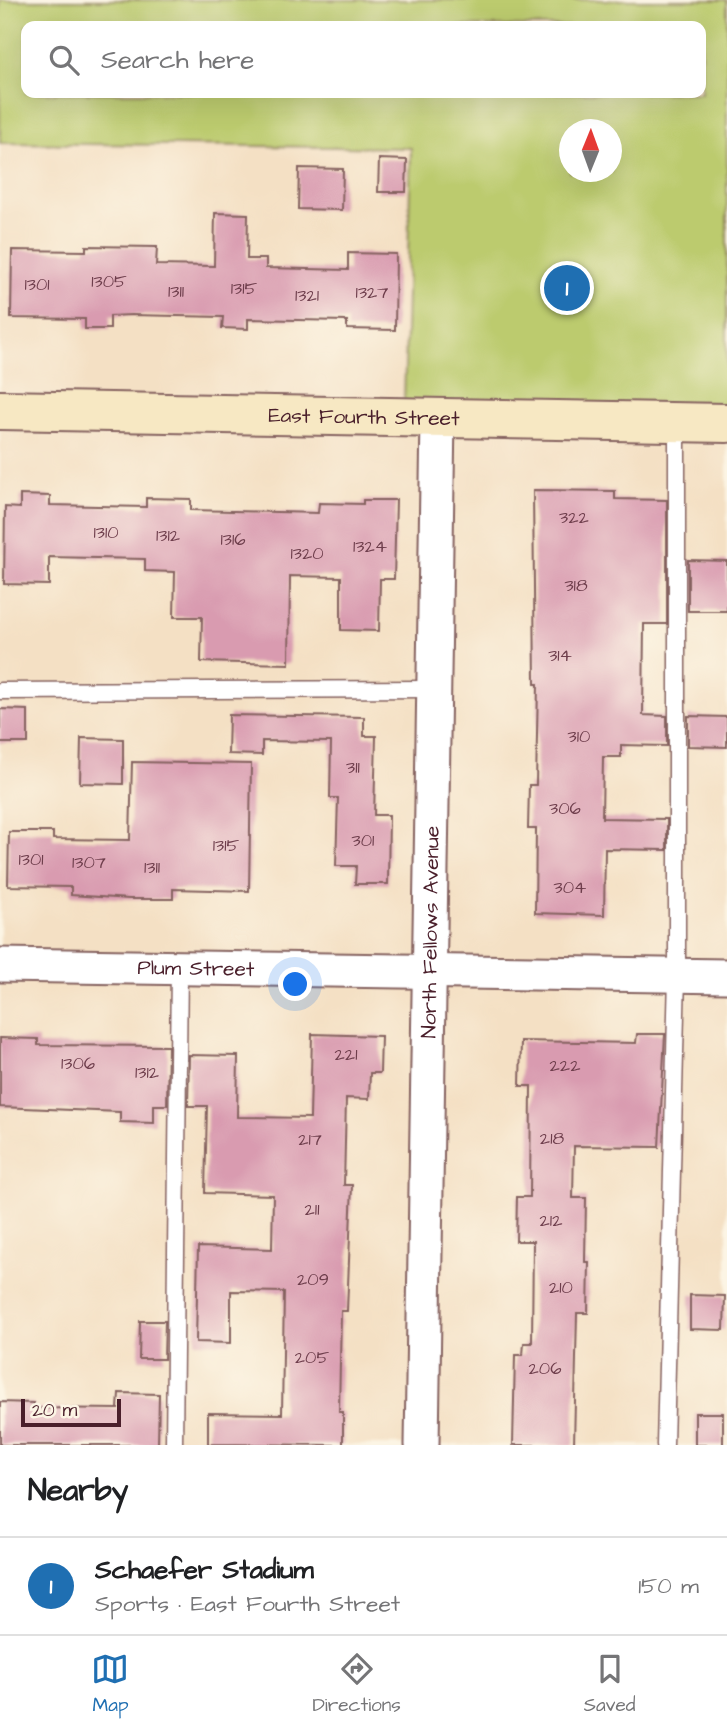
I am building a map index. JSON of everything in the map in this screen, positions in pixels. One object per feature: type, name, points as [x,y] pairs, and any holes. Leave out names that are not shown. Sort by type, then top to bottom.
[{"type":"main road","name":"East Fourth Street","points":[[0,410],[727,423]]},
{"type":"street","name":"North Fellows Avenue","points":[[422,1445],[439,418]]},
{"type":"street","name":"Plum Street","points":[[0,965],[727,976]]},
{"type":"lane","points":[[665,1445],[677,975],[677,422]]},
{"type":"lane","points":[[0,691],[434,689]]},
{"type":"lane","points":[[174,1445],[179,967]]},
{"type":"green space","points":[[0,0],[727,0],[727,409],[404,404],[411,148],[0,143]]},
{"type":"building","points":[[379,159],[407,160],[406,192],[378,192]]},
{"type":"building","points":[[299,168],[343,169],[342,210],[298,209]]},
{"type":"building","points":[[215,213],[248,214],[247,259],[266,259],[266,268],[348,270],[348,253],[396,254],[395,330],[347,329],[347,321],[248,319],[248,329],[222,328],[223,317],[131,315],[110,316],[110,329],[85,329],[85,319],[11,318],[12,250],[86,251],[86,246],[157,247],[156,265],[214,266]]},
{"type":"building","points":[[533,490],[615,491],[615,499],[667,500],[667,624],[644,624],[643,715],[667,716],[667,746],[621,745],[621,757],[603,757],[602,818],[667,819],[667,850],[605,849],[604,915],[535,913],[536,829],[528,829],[529,785],[536,785],[538,684],[535,684]]},
{"type":"building","points":[[20,495],[50,496],[50,505],[146,507],[146,498],[191,499],[191,510],[318,513],[319,503],[363,504],[363,500],[396,500],[394,579],[380,579],[379,631],[341,630],[341,577],[290,576],[289,664],[201,662],[202,617],[174,617],[175,572],[145,571],[145,559],[49,557],[49,585],[4,584],[5,507],[20,508]]},
{"type":"building","points":[[688,560],[727,561],[727,611],[688,611]]},
{"type":"building","points":[[0,709],[28,710],[28,743],[0,743]]},
{"type":"building","points":[[229,715],[364,717],[364,736],[376,736],[374,815],[389,815],[388,884],[355,884],[356,866],[336,866],[338,798],[330,798],[331,742],[262,741],[262,755],[228,754]]},
{"type":"building","points":[[688,716],[727,717],[727,747],[688,746]]},
{"type":"building","points":[[81,738],[123,739],[123,784],[80,783]]},
{"type":"building","points":[[132,762],[251,764],[249,891],[173,889],[173,899],[129,899],[71,895],[71,887],[8,886],[9,832],[53,832],[53,839],[130,840]]},
{"type":"building","points":[[312,1034],[381,1036],[380,1073],[370,1073],[369,1099],[346,1098],[344,1185],[352,1185],[347,1311],[341,1311],[339,1412],[343,1412],[343,1445],[208,1444],[208,1413],[282,1414],[284,1292],[231,1291],[231,1343],[196,1342],[198,1247],[272,1249],[273,1195],[205,1193],[207,1106],[188,1106],[189,1055],[238,1056],[237,1117],[310,1118]]},
{"type":"building","points":[[637,1034],[665,1034],[659,1147],[574,1146],[573,1198],[586,1198],[585,1262],[589,1262],[588,1313],[577,1313],[574,1445],[513,1445],[515,1355],[523,1355],[524,1343],[532,1343],[533,1241],[516,1241],[517,1197],[530,1197],[531,1086],[520,1086],[521,1041],[636,1043]]},
{"type":"building","points":[[0,1038],[38,1039],[38,1045],[168,1046],[167,1105],[154,1105],[154,1123],[120,1122],[120,1112],[0,1107]]},
{"type":"building","points":[[690,1295],[725,1296],[724,1330],[690,1329]]},
{"type":"building","points":[[140,1321],[165,1321],[164,1359],[139,1359]]},
{"type":"building","points":[[119,1393],[159,1394],[158,1445],[0,1445],[0,1402],[34,1403],[34,1408],[118,1409]]},
{"type":"building","points":[[695,1413],[723,1413],[723,1445],[695,1445]]},
{"type":"place","name":"Schaefer Stadium","points":[[567,288]]}]
